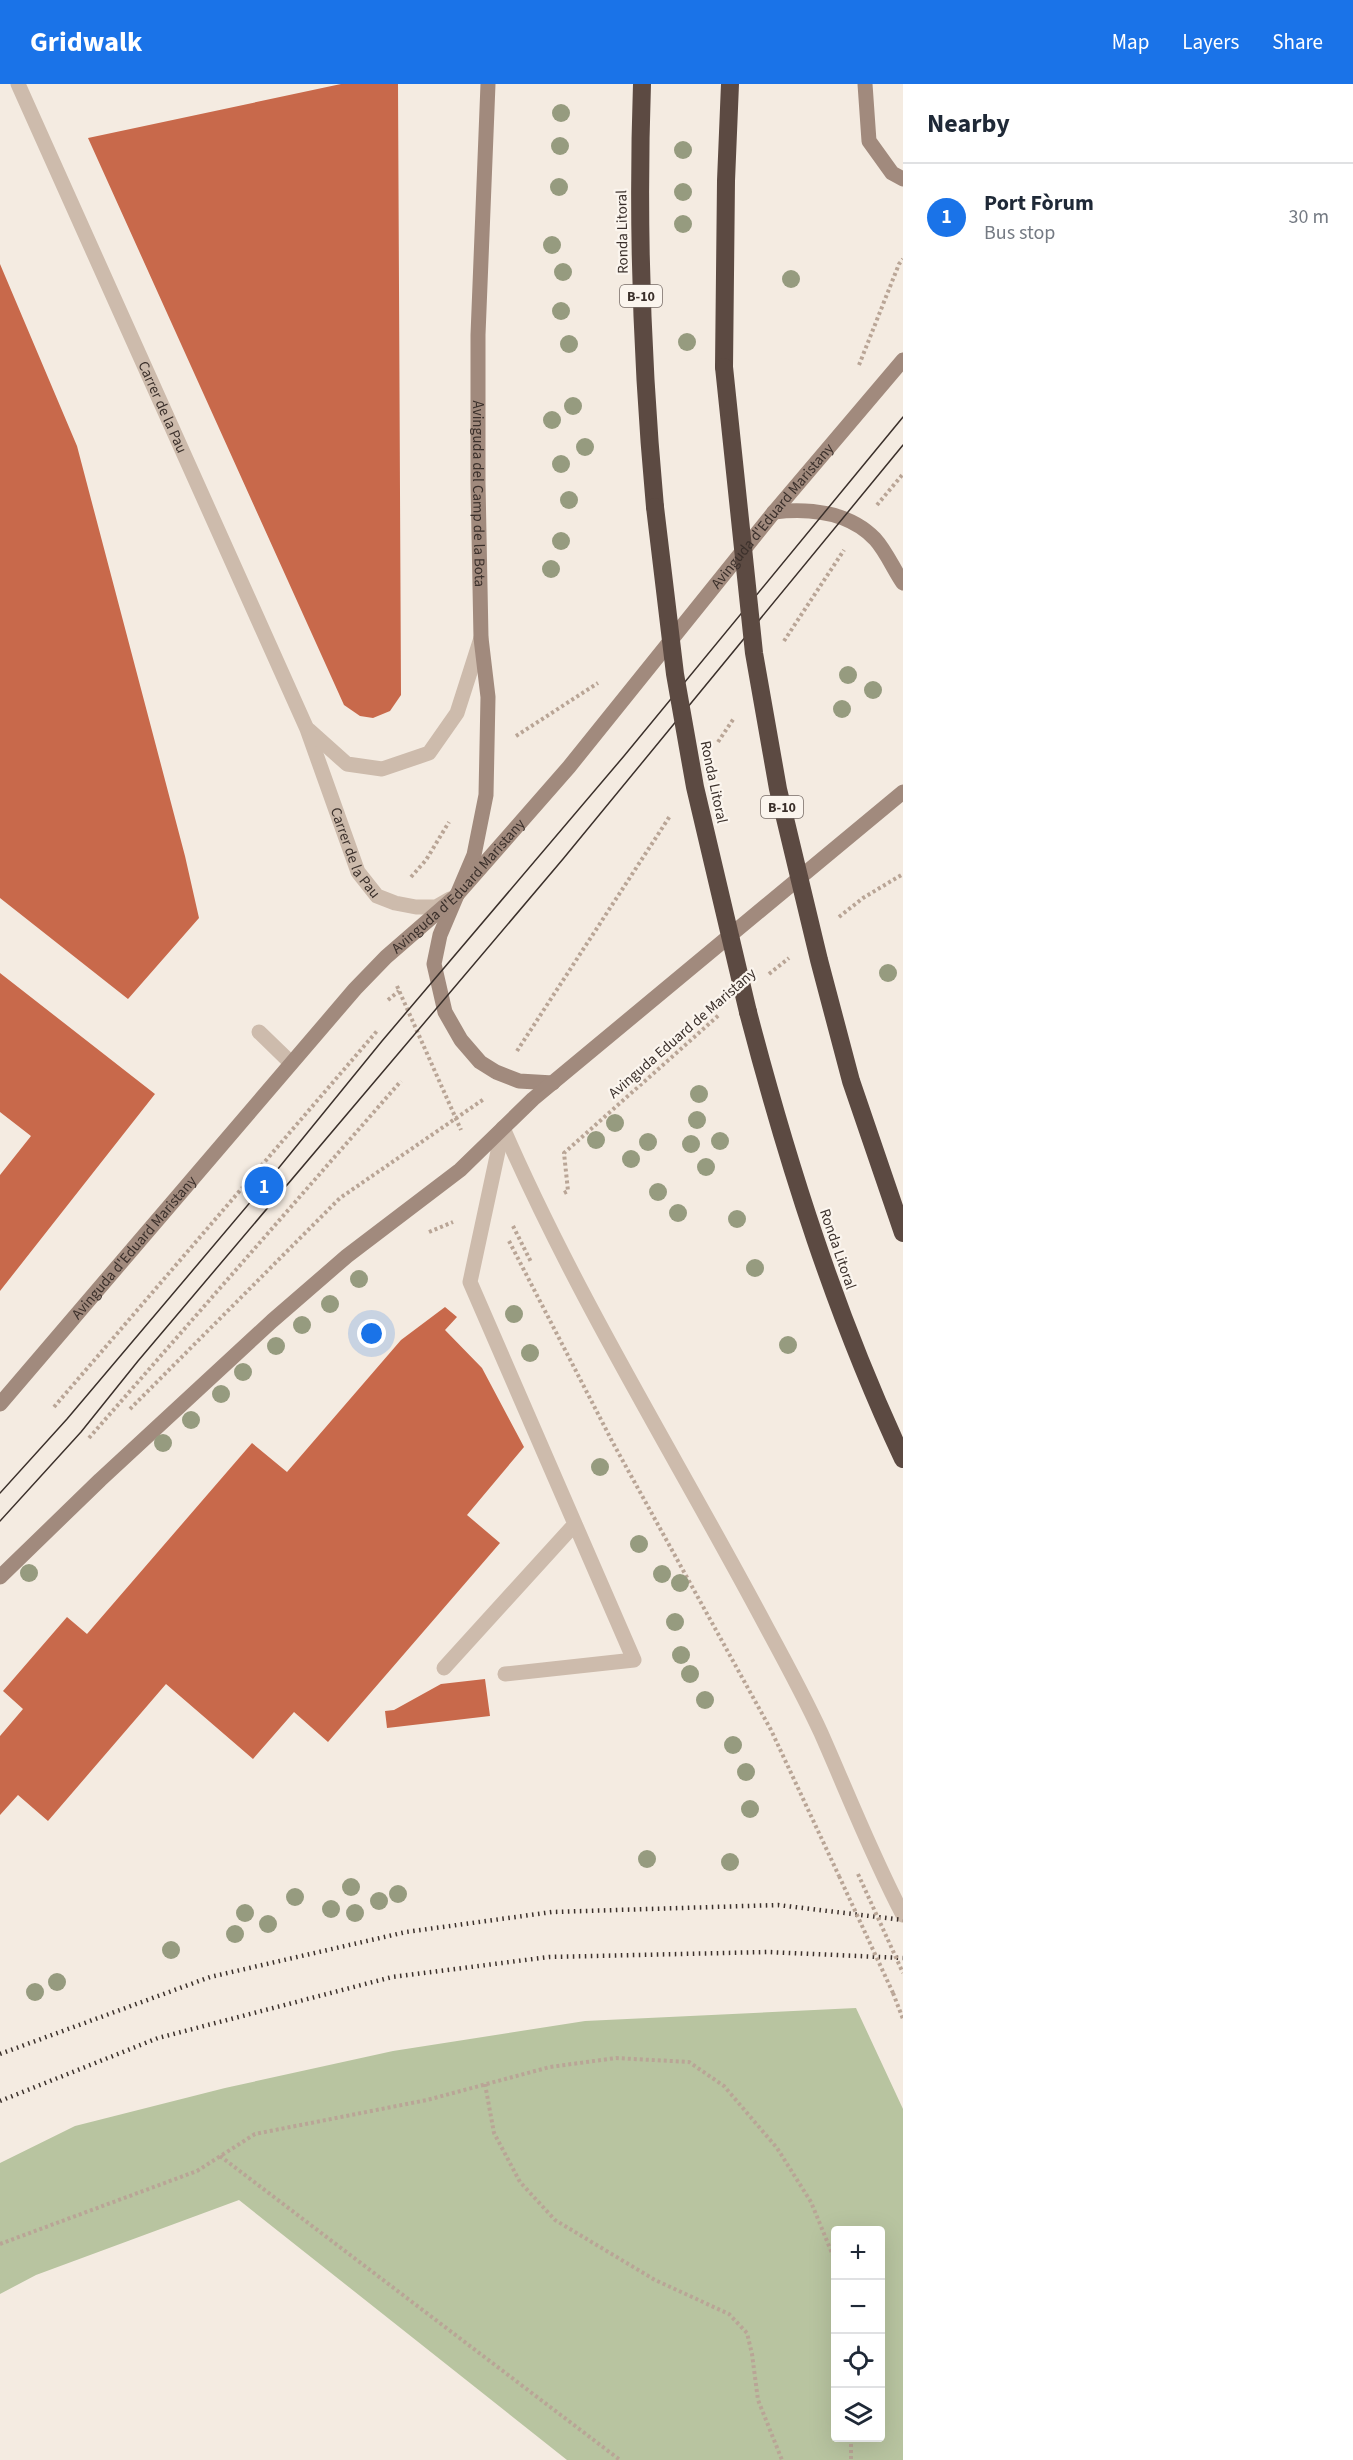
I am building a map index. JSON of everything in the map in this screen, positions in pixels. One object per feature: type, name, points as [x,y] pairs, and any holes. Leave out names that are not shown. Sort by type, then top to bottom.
[{"type":"highway","name":"Ronda Litoral","points":[[642,84],[639,169],[645,404],[675,674],[693,776],[748,1012],[776,1119],[826,1271],[887,1425],[903,1459]]},
{"type":"highway","name":"B-10","points":[[730,84],[726,181],[724,367],[754,653],[778,789],[851,1081],[903,1233]]},
{"type":"main road","name":"Avinguda del Camp de la Bota","points":[[488,84],[478,335],[481,638],[488,698],[486,795],[474,855],[440,936],[434,964],[445,1012],[461,1040],[480,1062],[496,1072],[519,1081],[553,1083]]},
{"type":"main road","points":[[865,84],[869,141],[892,173],[903,179]]},
{"type":"main road","name":"Avinguda d'Eduard Maristany","points":[[0,1404],[355,989],[386,957],[455,897],[569,767],[774,512],[903,360]]},
{"type":"main road","points":[[774,512],[801,509],[823,511],[859,526],[876,540],[903,584]]},
{"type":"main road","points":[[0,1577],[100,1480],[272,1321],[347,1256],[474,1158],[553,1083],[903,792]]},
{"type":"street","name":"Carrer de la Pau","points":[[18,84],[307,729],[358,872],[377,896],[416,907],[436,907],[455,897]]},
{"type":"street","name":"Carrer de la Pau","points":[[307,729],[347,764],[382,769],[429,753],[457,713],[481,638]]},
{"type":"street","points":[[259,1032],[291,1063]]},
{"type":"street","points":[[503,1128],[538,1206],[767,1628],[820,1732],[876,1865],[903,1915]]},
{"type":"street","points":[[503,1128],[470,1282],[634,1660],[505,1674]]},
{"type":"street","points":[[444,1668],[575,1524]]},
{"type":"path","points":[[856,372],[903,258]]},
{"type":"path","points":[[488,761],[514,738],[602,678]]},
{"type":"path","points":[[407,883],[426,860],[450,820]]},
{"type":"path","points":[[837,919],[863,898],[903,874]]},
{"type":"path","name":"Avinguda Eduard de Maristany","points":[[766,976],[792,955]]},
{"type":"path","points":[[122,1417],[340,1198],[455,1118],[399,991]]},
{"type":"path","name":"Avinguda Eduard de Maristany","points":[[538,1206],[568,1191],[564,1153],[722,1012]]},
{"type":"path","points":[[54,1407],[377,1031]]},
{"type":"path","points":[[89,1438],[401,1081]]},
{"type":"path","points":[[410,1209],[422,1235],[474,1213],[500,1223],[607,1432],[771,1730],[894,1993],[903,2019]]},
{"type":"path","points":[[858,1874],[903,1973]]},
{"type":"path","points":[[0,2244],[197,2171],[255,2134],[427,2100],[550,2067],[616,2058],[689,2062],[724,2086],[777,2148],[811,2202],[831,2251]]},
{"type":"path","points":[[485,2084],[494,2133],[520,2182],[555,2220],[655,2280],[729,2314],[747,2333],[758,2400],[782,2460]]},
{"type":"path","points":[[220,2156],[620,2460]]},
{"type":"path","points":[[851,2442],[851,2460]]},
{"type":"green space","points":[[856,2008],[903,2109],[903,2460],[567,2460],[239,2200],[36,2275],[0,2294],[0,2163],[75,2126],[225,2088],[393,2051],[585,2021]]},
{"type":"building","points":[[341,84],[398,84],[401,695],[390,711],[373,718],[360,716],[344,705],[88,138]]},
{"type":"building","points":[[0,264],[77,446],[185,856],[199,918],[128,999],[0,898]]},
{"type":"building","points":[[0,973],[155,1094],[0,1291],[0,1175],[31,1136],[0,1112]]},
{"type":"building","points":[[445,1307],[457,1317],[445,1330],[482,1368],[524,1447],[467,1515],[500,1543],[328,1742],[294,1712],[253,1759],[166,1684],[48,1821],[18,1795],[0,1815],[0,1736],[23,1709],[3,1691],[67,1617],[87,1634],[252,1443],[287,1472],[401,1340]]},
{"type":"building","points":[[485,1679],[490,1716],[387,1728],[385,1711],[394,1710],[441,1684]]},
{"type":"tram line","points":[[0,1493],[67,1419],[264,1186],[382,1041],[624,756],[903,417]]},
{"type":"tram line","points":[[0,1521],[81,1432],[138,1361],[563,859],[903,445]]},
{"type":"railway","points":[[0,2054],[210,1977],[406,1932],[552,1912],[778,1905],[903,1920]]},
{"type":"railway","points":[[0,2101],[158,2038],[392,1977],[549,1957],[768,1952],[903,1958]]},
{"type":"place","name":"Port Fòrum","points":[[264,1186]]}]
